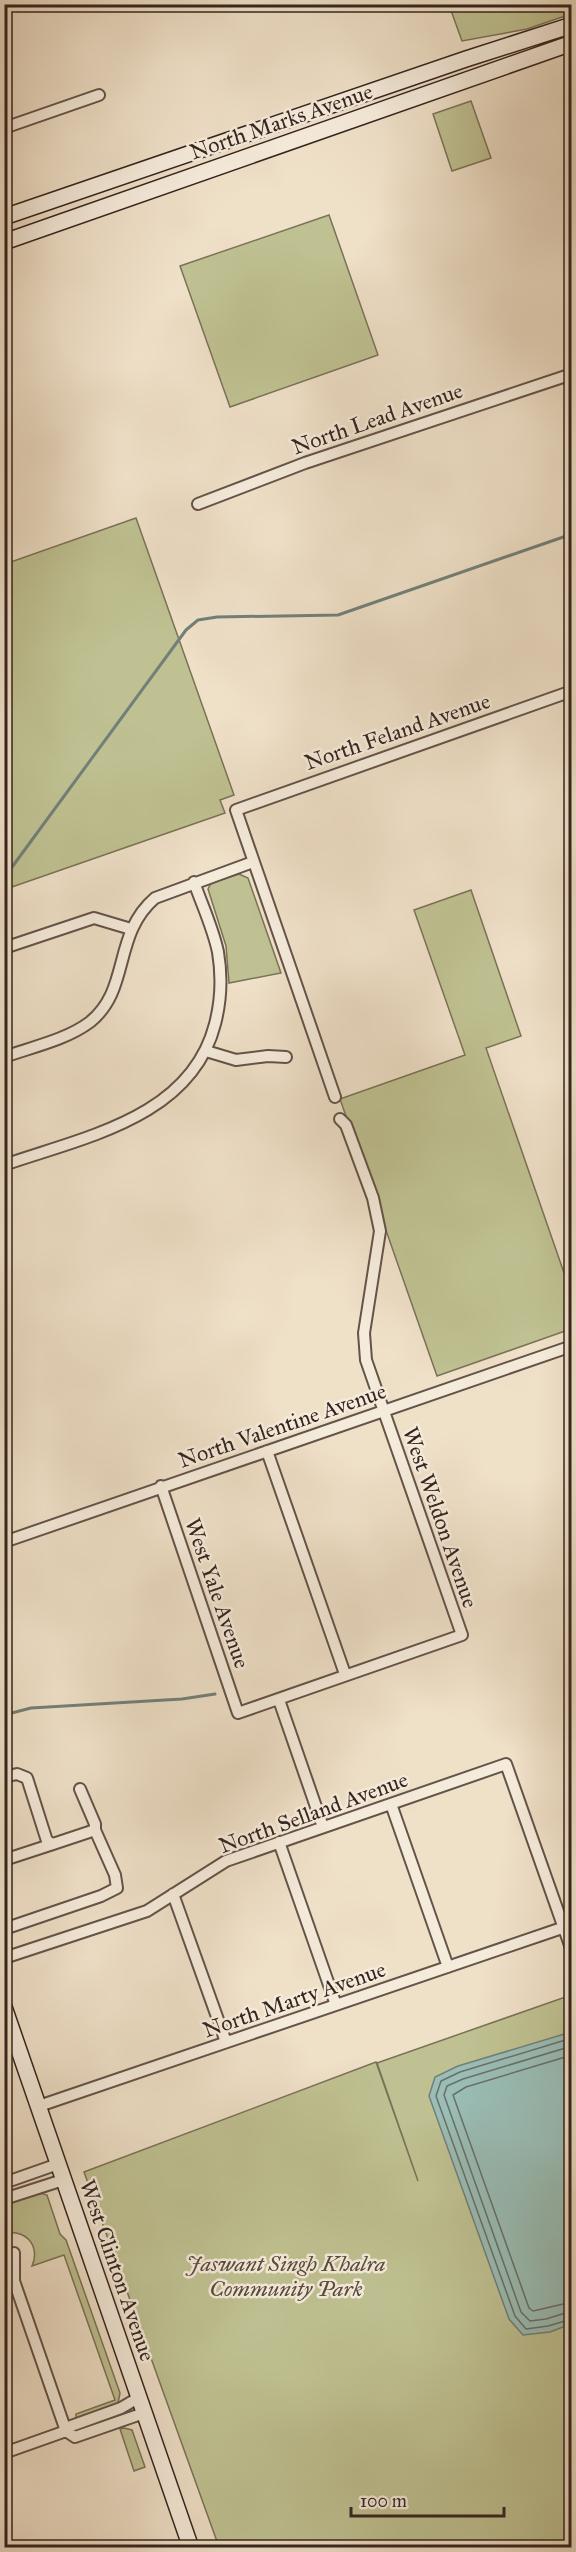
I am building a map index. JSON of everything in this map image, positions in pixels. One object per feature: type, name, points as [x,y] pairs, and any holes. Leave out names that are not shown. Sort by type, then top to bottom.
[{"type":"main road","name":"North Marks Avenue","points":[[4,217],[302,114],[572,26]]},
{"type":"main road","name":"North Marks Avenue","points":[[4,242],[572,43]]},
{"type":"main road","points":[[215,168],[290,130],[299,123],[302,114]]},
{"type":"main road","points":[[26,209],[34,232]]},
{"type":"main road","name":"West Clinton Avenue","points":[[4,2007],[191,2547]]},
{"type":"street","points":[[4,128],[99,95]]},
{"type":"street","name":"North Lead Avenue","points":[[198,504],[315,460],[572,374]]},
{"type":"street","name":"North Feland Avenue","points":[[253,862],[236,810],[572,691]]},
{"type":"street","points":[[4,1057],[64,1036],[96,1016],[112,994],[131,928],[143,909],[155,898],[253,862],[335,1097]]},
{"type":"street","points":[[4,1165],[138,1116],[169,1097],[181,1085],[206,1051],[217,1014],[220,967],[213,934],[194,882]]},
{"type":"street","points":[[4,948],[94,918],[131,928]]},
{"type":"street","points":[[206,1051],[236,1060],[268,1056],[286,1057]]},
{"type":"street","name":"West Weldon Avenue","points":[[340,1119],[346,1125],[373,1198],[380,1231],[364,1333],[366,1360],[462,1635],[345,1674]]},
{"type":"street","name":"North Valentine Avenue","points":[[4,1542],[572,1346]]},
{"type":"street","points":[[267,1451],[345,1674],[279,1700],[323,1827]]},
{"type":"street","name":"West Yale Avenue","points":[[161,1486],[238,1713],[279,1700]]},
{"type":"street","name":"North Selland Avenue","points":[[4,1958],[147,1911],[226,1861],[506,1764],[561,1928]]},
{"type":"street","points":[[4,1777],[17,1773],[27,1778],[47,1841],[53,1844]]},
{"type":"street","points":[[4,1929],[101,1896],[117,1888],[111,1865],[95,1830],[95,1824],[81,1789]]},
{"type":"street","points":[[391,1804],[448,1966]]},
{"type":"street","points":[[4,1860],[95,1830]]},
{"type":"street","points":[[279,1842],[336,2005]]},
{"type":"street","points":[[173,1894],[226,2042]]},
{"type":"street","points":[[561,1928],[572,1951]]},
{"type":"street","name":"North Marty Avenue","points":[[39,2106],[561,1928]]},
{"type":"street","points":[[4,2184],[58,2164]]},
{"type":"street","points":[[4,2199],[63,2180]]},
{"type":"street","points":[[14,2253],[14,2281],[66,2431],[75,2437],[144,2413]]},
{"type":"street","points":[[4,2453],[66,2431],[71,2426],[120,2408],[138,2398]]},
{"type":"green space","points":[[449,5],[571,5],[571,14],[527,29],[462,41]]},
{"type":"green space","points":[[471,101],[491,158],[452,171],[433,114]]},
{"type":"green space","points":[[329,215],[378,355],[230,407],[180,266]]},
{"type":"green space","points":[[136,518],[234,795],[220,800],[225,813],[9,888],[5,875],[5,564]]},
{"type":"green space","points":[[239,874],[248,878],[281,973],[229,983],[226,946],[208,889],[211,883]]},
{"type":"green space","points":[[471,890],[521,1036],[486,1048],[571,1293],[571,1329],[437,1376],[340,1099],[465,1055],[414,910]]},
{"type":"green space","name":"Jaswant Singh Khalra Community Park","points":[[571,1995],[571,2547],[219,2547],[84,2172],[376,2062],[418,2181],[377,2063]]},
{"type":"green space","points":[[37,2192],[47,2195],[60,2234],[66,2240],[120,2393],[118,2403],[76,2419],[76,2414],[115,2400],[64,2255],[32,2266],[34,2252],[29,2240],[19,2234],[5,2234],[5,2212],[13,2201]]},
{"type":"green space","points":[[120,2429],[132,2430],[145,2467],[134,2471]]},
{"type":"water","points":[[571,2032],[571,2324],[550,2332],[523,2335],[509,2319],[429,2096],[435,2077],[458,2066]]},
{"type":"waterway","points":[[4,878],[186,630],[198,620],[217,617],[338,615],[572,534]]},
{"type":"waterway","points":[[4,1715],[31,1708],[182,1699],[215,1694]]}]
